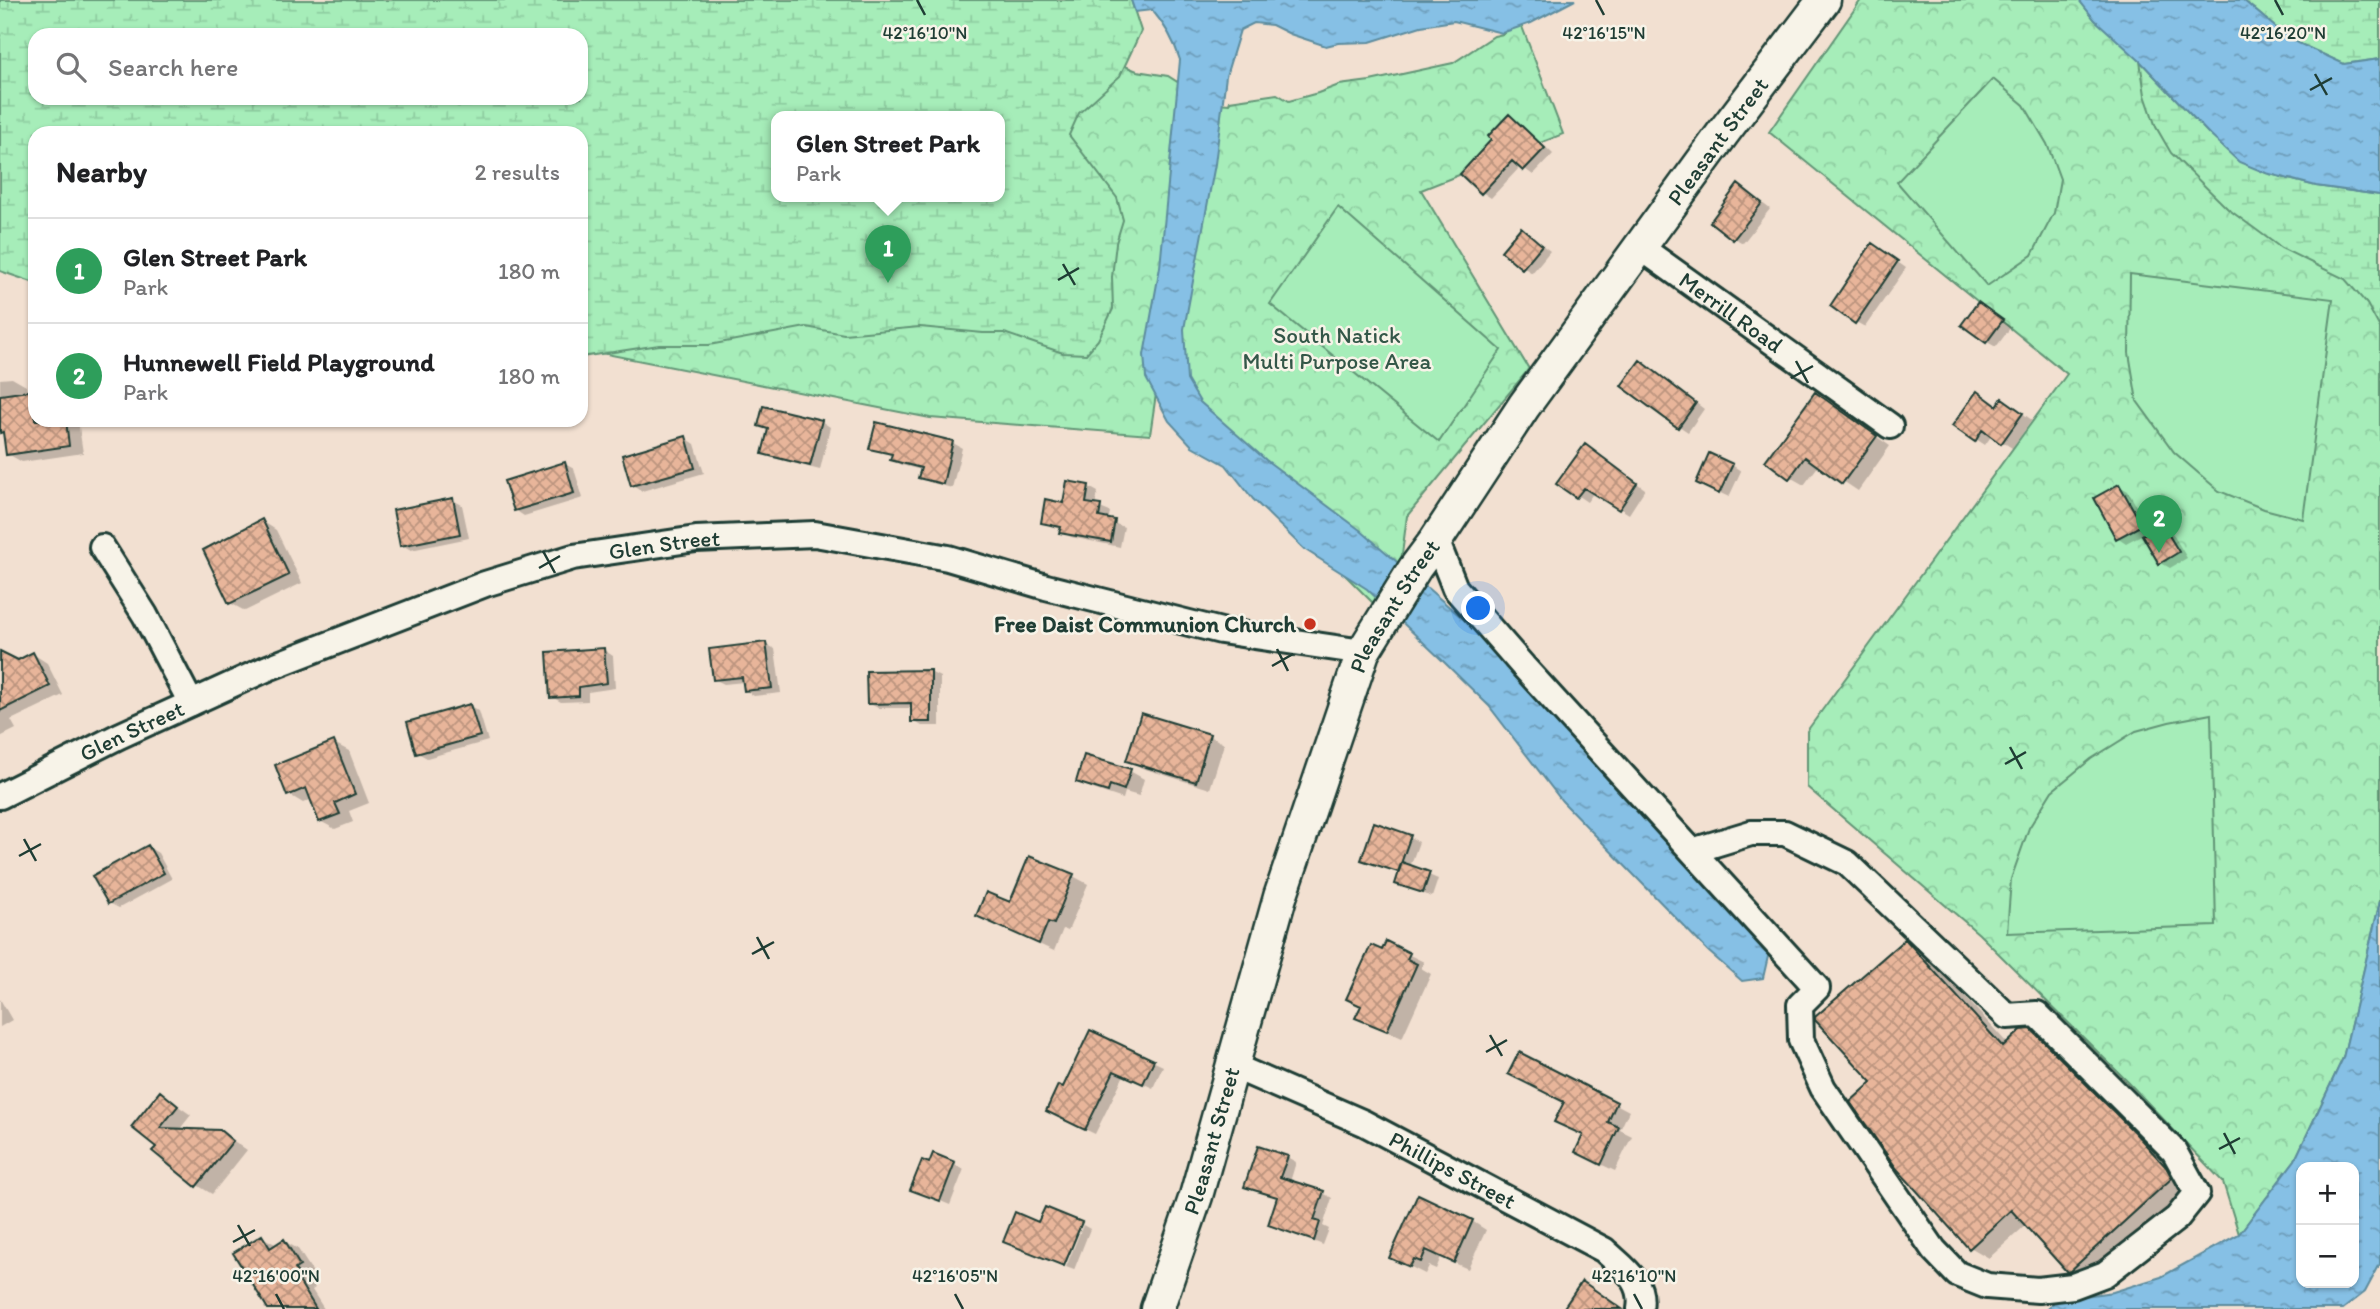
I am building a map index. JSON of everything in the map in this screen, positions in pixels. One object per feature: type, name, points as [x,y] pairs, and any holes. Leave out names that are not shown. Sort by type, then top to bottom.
[{"type":"main road","name":"Pleasant Street","points":[[1157,1309],[1196,1195],[1280,897],[1363,652],[1415,568],[1524,406],[1723,133],[1825,0]]},
{"type":"street","name":"Merrill Road","points":[[1640,247],[1890,426]]},
{"type":"street","name":"Glen Street","points":[[0,796],[119,736],[268,668],[485,584],[573,557],[696,539],[815,534],[948,558],[1046,587],[1221,631],[1363,652]]},
{"type":"street","points":[[1436,540],[1455,589],[1523,666],[1817,988],[1800,1005],[1801,1040],[1823,1088],[1934,1250],[1957,1275],[1987,1286],[2038,1290],[2073,1286],[2105,1274],[2176,1218],[2197,1193],[2174,1152],[2038,1014],[2007,1016],[1847,863],[1785,833],[1751,833],[1692,851]]},
{"type":"street","points":[[102,547],[145,615],[191,703]]},
{"type":"street","name":"Phillips Street","points":[[1233,1066],[1364,1123],[1604,1250],[1634,1277],[1642,1296],[1640,1309]]},
{"type":"green space","name":"South Natick Multi Purpose Area","points":[[0,0],[28,28],[28,105],[588,105],[588,32],[1118,63],[1137,71],[1168,76],[1217,103],[1229,104],[1230,101],[1277,94],[1289,101],[1339,85],[1453,63],[1494,36],[1504,34],[1521,24],[1563,134],[1421,190],[1529,369],[1407,516],[1393,623],[1157,387],[1150,435],[930,418],[588,350],[588,126],[33,126]]},
{"type":"green space","points":[[0,0],[1131,0],[1141,31],[1120,76],[1079,113],[1069,135],[1117,198],[1123,220],[1116,243],[1112,277],[1113,309],[1098,340],[1086,354],[1063,353],[1004,333],[920,327],[844,334],[806,327],[709,345],[659,345],[588,356],[588,126],[28,126],[28,281],[0,271]]},
{"type":"green space","points":[[1861,0],[2079,0],[2095,20],[2316,186],[2380,195],[2380,901],[2343,1058],[2295,1160],[2239,1234],[2223,1182],[2128,1082],[1979,934],[1807,787],[1807,731],[2067,374],[1769,132]]},
{"type":"green space","points":[[2243,0],[2380,0],[2380,59],[2344,64],[2298,43]]},
{"type":"green space","points":[[422,22],[524,28],[495,28]]},
{"type":"green space","points":[[2140,61],[2210,135],[2266,173],[2316,186],[2380,195],[2380,328],[2367,304],[2345,279],[2281,248],[2228,209],[2171,153],[2156,127],[2145,95]]},
{"type":"green space","points":[[1993,79],[2024,105],[2047,144],[2060,179],[2054,213],[2032,255],[1987,286],[1897,182]]},
{"type":"green space","name":"South Natick Multi Purpose Area","points":[[1338,207],[1501,350],[1439,442],[1270,304]]},
{"type":"green space","points":[[2130,274],[2333,299],[2303,519],[2264,509],[2219,491],[2174,452],[2137,401],[2129,353]]},
{"type":"green space","points":[[2211,714],[2216,926],[2007,933],[2011,879],[2029,828],[2052,791],[2091,759],[2136,731]]},
{"type":"water","points":[[1131,0],[1575,0],[1531,23],[1502,33],[1454,21],[1421,26],[1370,42],[1326,46],[1272,25],[1254,23],[1240,30],[1226,76],[1215,164],[1184,329],[1187,380],[1200,402],[1266,460],[1360,530],[1504,654],[1769,952],[1763,978],[1742,981],[1708,951],[1562,801],[1489,706],[1367,589],[1304,549],[1253,499],[1226,465],[1192,446],[1169,421],[1146,378],[1144,355],[1160,267],[1180,60],[1172,40],[1157,16],[1152,10],[1135,12]]},
{"type":"water","points":[[2079,0],[2243,0],[2298,43],[2344,64],[2380,59],[2380,195],[2316,186],[2266,173],[2239,162],[2140,61],[2095,20]]},
{"type":"water","points":[[2380,901],[2380,1264],[2365,1292],[2343,1309],[2047,1309],[2055,1300],[2113,1292],[2161,1277],[2239,1234],[2295,1160],[2343,1058]]},
{"type":"building","points":[[1509,114],[1545,148],[1523,171],[1512,161],[1481,194],[1460,174],[1491,140],[1488,136]]},
{"type":"building","points":[[1738,184],[1762,203],[1733,240],[1710,222]]},
{"type":"building","points":[[1521,227],[1542,245],[1522,269],[1501,251]]},
{"type":"building","points":[[1872,243],[1898,261],[1855,324],[1830,306]]},
{"type":"building","points":[[1978,302],[2003,320],[1986,343],[1961,325]]},
{"type":"building","points":[[1640,360],[1696,403],[1678,428],[1621,386]]},
{"type":"building","points":[[28,391],[28,427],[67,427],[69,446],[6,455],[3,432],[0,433],[0,395]]},
{"type":"building","points":[[1977,391],[1997,406],[2002,398],[2023,413],[2001,444],[1982,430],[1975,442],[1952,426]]},
{"type":"building","points":[[1815,392],[1877,436],[1842,484],[1805,457],[1789,479],[1765,461]]},
{"type":"building","points":[[763,406],[822,420],[810,466],[762,454],[768,429],[758,426]]},
{"type":"building","points":[[876,422],[953,441],[943,484],[918,478],[921,468],[890,460],[892,454],[869,449]]},
{"type":"building","points":[[686,436],[695,468],[631,486],[622,455]]},
{"type":"building","points":[[1585,444],[1637,483],[1619,510],[1584,488],[1576,498],[1556,484]]},
{"type":"building","points":[[1709,453],[1733,464],[1719,494],[1696,483]]},
{"type":"building","points":[[565,462],[574,493],[514,511],[504,481]]},
{"type":"building","points":[[1067,481],[1089,485],[1086,503],[1101,505],[1099,517],[1115,520],[1111,542],[1059,533],[1061,527],[1041,523],[1045,499],[1063,503]]},
{"type":"building","points":[[2119,484],[2142,525],[2116,539],[2094,498]]},
{"type":"building","points":[[453,498],[460,534],[400,546],[393,510]]},
{"type":"building","points":[[262,519],[289,575],[229,604],[203,550]]},
{"type":"building","points":[[2162,524],[2179,552],[2159,564],[2142,535]]},
{"type":"building","points":[[766,642],[772,688],[744,691],[742,677],[713,680],[709,649]]},
{"type":"building","points":[[604,648],[607,683],[579,687],[579,696],[550,698],[547,652]]},
{"type":"building","points":[[0,651],[18,660],[33,652],[50,686],[0,711]]},
{"type":"building","points":[[931,670],[931,722],[911,722],[911,703],[867,704],[866,671]]},
{"type":"building","points":[[470,704],[480,736],[416,754],[407,722]]},
{"type":"building","points":[[1141,713],[1210,734],[1196,782],[1126,761]]},
{"type":"building","points":[[334,741],[355,794],[335,803],[340,814],[319,822],[306,788],[287,796],[275,765]]},
{"type":"building","points":[[1084,755],[1131,769],[1124,790],[1110,785],[1108,792],[1076,782]]},
{"type":"building","points":[[1374,822],[1411,835],[1398,872],[1361,860]]},
{"type":"building","points":[[148,845],[164,873],[108,904],[92,876]]},
{"type":"building","points":[[1029,856],[1074,874],[1054,924],[1048,922],[1039,944],[976,916],[986,892],[1010,902]]},
{"type":"building","points":[[1402,862],[1430,872],[1423,893],[1395,884]]},
{"type":"building","points":[[1905,939],[2003,1047],[2021,1030],[2031,1029],[2134,1132],[2166,1167],[2172,1178],[2070,1271],[2067,1272],[2011,1210],[1969,1249],[1897,1169],[1850,1102],[1872,1082],[1815,1017]]},
{"type":"building","points":[[1386,941],[1410,953],[1407,959],[1417,964],[1387,1031],[1355,1018],[1361,1006],[1346,999],[1371,945],[1382,950]]},
{"type":"building","points":[[1090,1030],[1154,1060],[1143,1084],[1114,1071],[1085,1130],[1046,1111],[1058,1085],[1063,1087]]},
{"type":"building","points":[[1519,1052],[1617,1102],[1608,1122],[1619,1127],[1601,1165],[1575,1152],[1583,1135],[1554,1122],[1564,1102],[1508,1074]]},
{"type":"building","points":[[160,1091],[178,1106],[160,1128],[220,1130],[233,1141],[196,1187],[152,1151],[156,1147],[131,1127]]},
{"type":"building","points":[[1258,1146],[1288,1156],[1280,1177],[1324,1191],[1314,1220],[1320,1222],[1314,1241],[1268,1225],[1277,1197],[1244,1187]]},
{"type":"building","points":[[933,1153],[955,1162],[940,1201],[910,1190],[922,1160],[929,1163]]},
{"type":"building","points":[[1418,1194],[1473,1220],[1454,1263],[1426,1250],[1421,1262],[1414,1259],[1410,1267],[1389,1258]]},
{"type":"building","points":[[1045,1207],[1082,1222],[1064,1266],[1003,1242],[1015,1212],[1038,1222]]},
{"type":"building","points":[[262,1235],[270,1248],[284,1239],[300,1266],[295,1269],[301,1279],[299,1281],[316,1309],[268,1309],[233,1253]]},
{"type":"building","points":[[1582,1281],[1622,1309],[1563,1309]]},
{"type":"place","name":"Glen Street Park","points":[[888,283]]},
{"type":"place","name":"Hunnewell Field Playground","points":[[2159,553]]},
{"type":"place","name":"Free Daist Communion Church","points":[[1310,624]]}]
